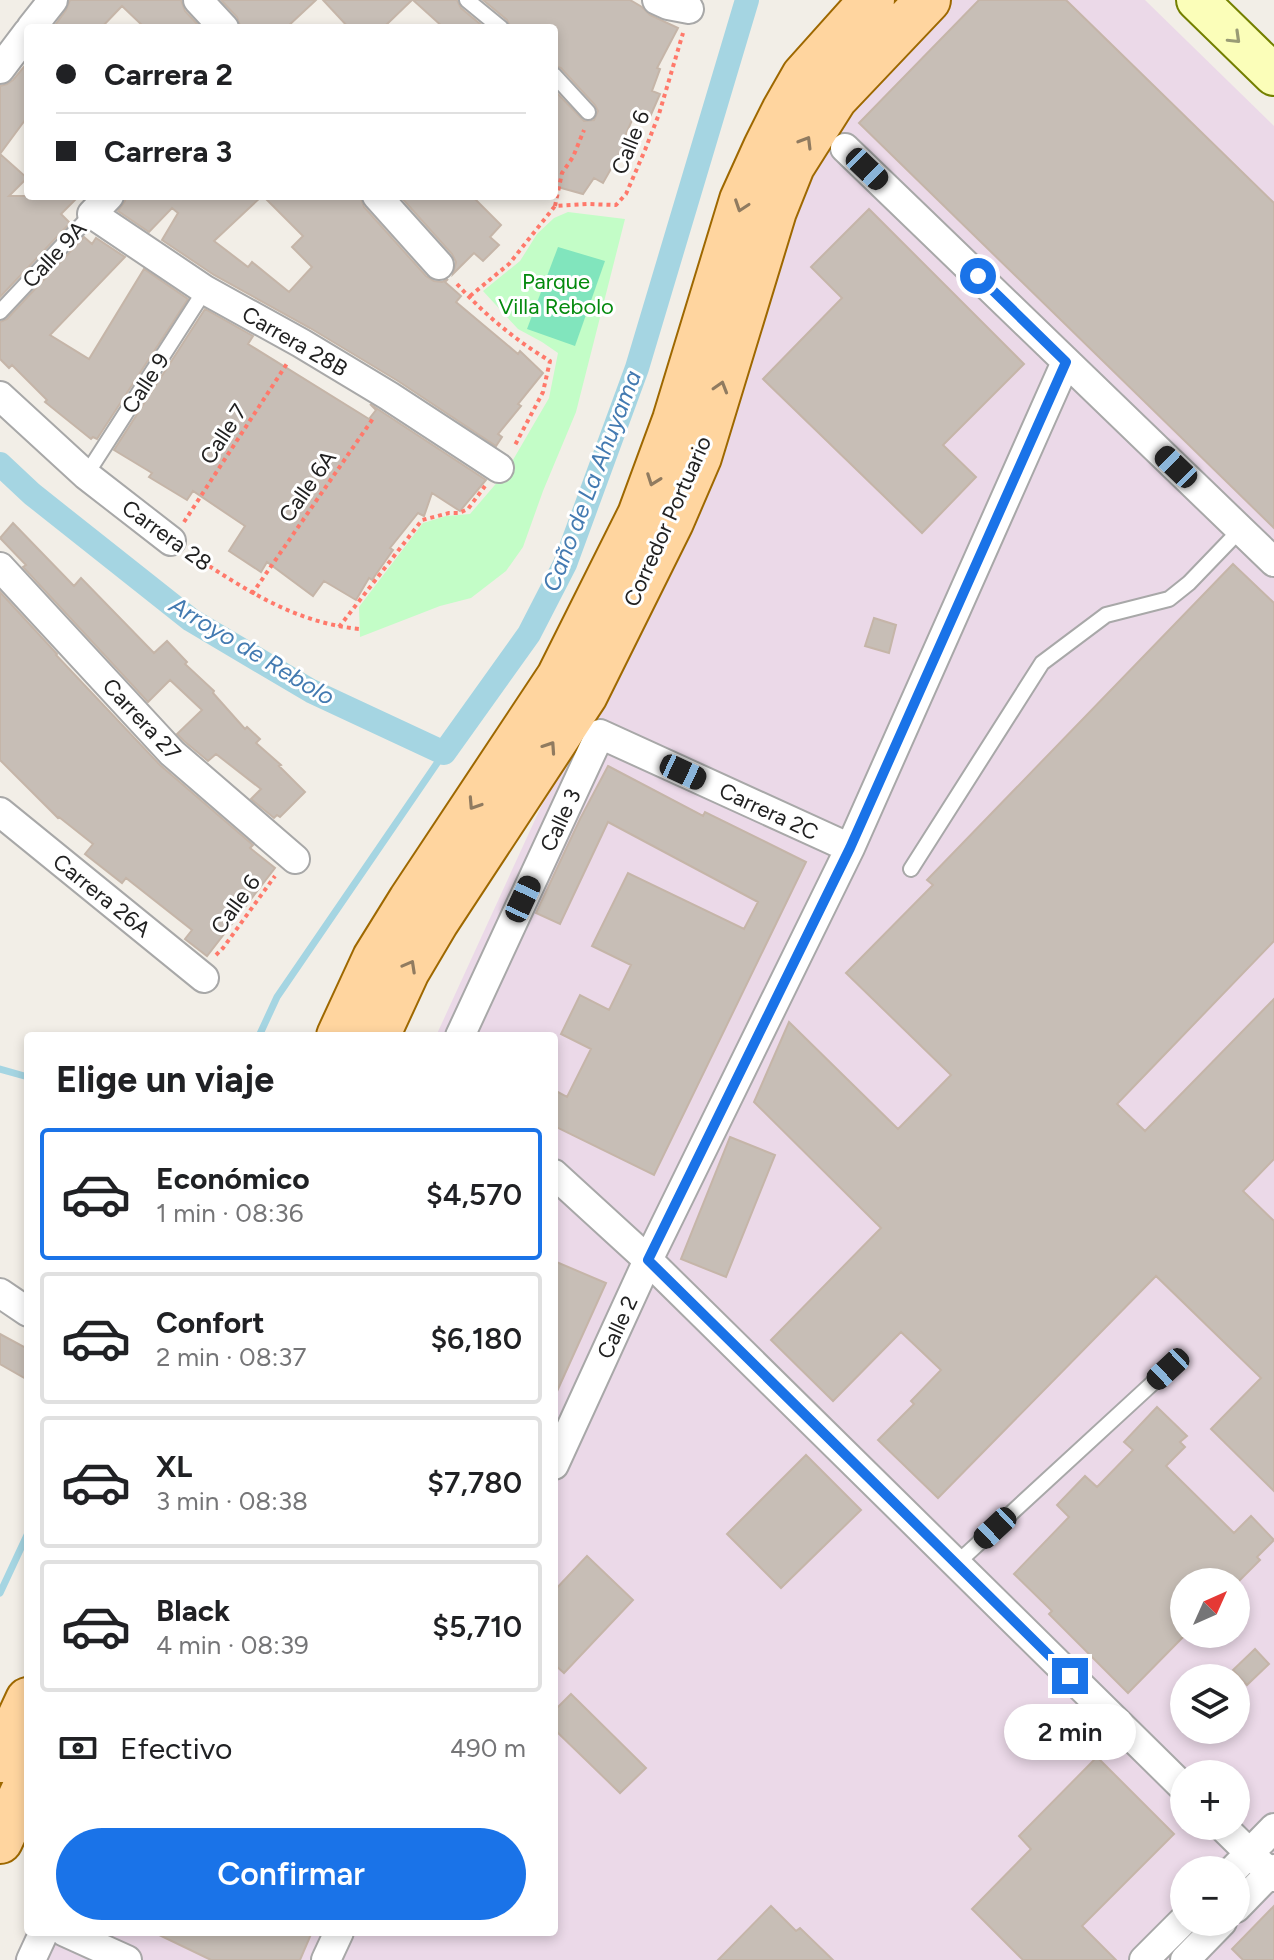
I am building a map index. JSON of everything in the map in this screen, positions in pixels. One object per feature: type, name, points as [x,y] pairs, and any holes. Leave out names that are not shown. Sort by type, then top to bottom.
[{"type":"main road","name":"Corredor Portuario","points":[[576,710],[559,677],[640,515],[675,420],[742,200],[804,76],[872,0]]},
{"type":"main road","name":"Corredor Portuario","points":[[379,1032],[407,971],[436,922],[585,695],[671,522],[699,457],[774,211],[792,166],[835,98],[928,0]]},
{"type":"main road","name":"Corredor Portuario","points":[[341,1032],[382,946],[419,887],[576,710]]},
{"type":"main road","points":[[0,1760],[24,1709]]},
{"type":"main road","points":[[0,1841],[24,1790]]},
{"type":"street","points":[[35,24],[53,0]]},
{"type":"street","points":[[198,0],[220,24]]},
{"type":"street","points":[[657,0],[689,9]]},
{"type":"street","points":[[1197,0],[1274,75]]},
{"type":"street","points":[[0,69],[24,38]]},
{"type":"street","points":[[845,148],[1274,562]]},
{"type":"street","points":[[381,200],[439,265]]},
{"type":"street","name":"Carrera 28B","points":[[100,205],[205,290],[389,396],[499,468]]},
{"type":"street","name":"Calle 2","points":[[558,1456],[648,1260],[850,848],[1066,362]]},
{"type":"street","name":"Carrera 28","points":[[0,396],[86,475],[171,541]]},
{"type":"street","name":"Carrera 27","points":[[0,567],[172,753],[288,853]]},
{"type":"street","name":"Carrera 2C","points":[[576,710],[850,848]]},
{"type":"street","name":"Calle 3","points":[[461,1032],[576,710]]},
{"type":"street","name":"Carrera 26A","points":[[0,812],[200,975]]},
{"type":"street","points":[[558,1178],[648,1260],[1170,1774]]},
{"type":"street","points":[[0,1293],[24,1309]]},
{"type":"street","points":[[1247,1856],[1274,1828]]},
{"type":"street","points":[[1250,1865],[1273,1873],[1250,1895]]},
{"type":"street","points":[[1144,1960],[1170,1934]]},
{"type":"street","points":[[31,1960],[42,1936]]},
{"type":"street","points":[[74,1936],[127,1960]]},
{"type":"street","points":[[326,1960],[337,1936]]},
{"type":"street","points":[[1185,1960],[1208,1936]]},
{"type":"lane","points":[[467,0],[496,24]]},
{"type":"lane","points":[[558,79],[588,112]]},
{"type":"lane","name":"Calle 9A","points":[[0,312],[100,205]]},
{"type":"lane","name":"Calle 9","points":[[86,475],[205,290]]},
{"type":"lane","points":[[911,869],[1042,663],[1106,615],[1169,599],[1189,583],[1240,530]]},
{"type":"lane","points":[[956,1564],[1168,1369]]},
{"type":"path","name":"Calle 6","points":[[555,206],[616,205],[626,194],[659,114],[689,9]]},
{"type":"path","points":[[558,192],[562,173],[583,134],[588,112]]},
{"type":"path","points":[[469,296],[509,264],[555,206],[556,200]]},
{"type":"path","points":[[339,627],[422,520],[468,509],[506,460],[543,392],[550,361],[497,324],[439,265]]},
{"type":"path","name":"Calle 7","points":[[171,541],[301,343]]},
{"type":"path","name":"Calle 6A","points":[[252,594],[389,396]]},
{"type":"path","name":"Carrera 28","points":[[171,541],[252,594],[300,615],[339,627],[360,629]]},
{"type":"path","name":"Calle 6","points":[[200,975],[265,890],[288,853]]},
{"type":"shaded area","points":[[946,0],[1145,0],[1274,126],[1274,1960],[14,1960],[24,1936],[558,1936],[558,1032],[438,1032],[561,763],[789,208],[843,107]]},
{"type":"green space","name":"Parque Villa Rebolo","points":[[568,212],[625,219],[576,412],[523,547],[506,571],[471,598],[440,606],[360,637],[359,607],[423,523],[446,516],[470,514],[506,472],[549,398],[558,353],[518,329],[483,291],[520,261],[537,234],[554,218]]},
{"type":"green space","points":[[558,247],[605,261],[575,346],[527,329]]},
{"type":"building","points":[[70,0],[181,0],[185,11],[197,24],[141,24],[122,6],[105,24],[56,24]]},
{"type":"building","points":[[221,0],[316,0],[290,24],[240,24]]},
{"type":"building","points":[[323,0],[412,0],[387,24],[345,24]]},
{"type":"building","points":[[413,0],[457,0],[461,8],[480,24],[440,24]]},
{"type":"building","points":[[483,0],[630,0],[650,15],[678,28],[657,68],[660,69],[652,91],[660,94],[650,117],[636,111],[622,143],[625,144],[603,183],[594,178],[583,194],[558,187],[558,94],[584,121],[594,120],[598,111],[558,67],[558,24],[509,24]]},
{"type":"building","points":[[979,0],[1066,0],[1274,203],[1274,528],[859,123]]},
{"type":"building","points":[[24,67],[24,121],[0,154],[0,86],[13,80]]},
{"type":"building","points":[[0,154],[24,175],[24,181],[9,196],[24,196],[24,200],[75,200],[61,214],[70,223],[0,297]]},
{"type":"building","points":[[258,200],[214,241],[248,267],[252,262],[289,292],[312,267],[292,247],[303,236],[267,200],[361,200],[364,207],[426,276],[434,281],[448,279],[445,282],[461,296],[456,302],[518,354],[520,351],[543,373],[498,434],[502,437],[496,446],[398,381],[214,275],[162,240],[178,213],[172,208],[149,232],[118,211],[125,201]]},
{"type":"building","points":[[404,200],[476,200],[501,225],[490,237],[499,245],[483,261],[474,253],[453,274],[456,262]]},
{"type":"building","points":[[869,209],[1024,364],[943,445],[976,477],[922,533],[763,379],[842,298],[811,267]]},
{"type":"building","points":[[84,237],[92,244],[96,238],[125,257],[50,335],[89,359],[144,269],[188,299],[97,439],[91,439],[45,402],[47,400],[12,365],[9,368],[0,359],[0,322],[7,319]]},
{"type":"building","points":[[205,309],[253,336],[248,344],[369,419],[376,410],[370,404],[486,480],[460,511],[432,493],[424,516],[418,513],[390,548],[393,550],[372,580],[369,578],[356,600],[324,581],[313,596],[267,562],[261,572],[229,551],[245,526],[193,491],[187,500],[149,477],[152,473],[114,450]]},
{"type":"building","points":[[13,523],[74,586],[81,578],[154,653],[167,641],[245,729],[247,727],[260,739],[256,743],[305,792],[280,817],[277,815],[274,818],[251,799],[261,789],[216,754],[208,761],[177,734],[202,710],[170,680],[148,702],[23,567],[26,565],[0,538]]},
{"type":"building","points":[[1233,564],[1274,603],[1274,941],[1117,1104],[1145,1131],[1274,999],[1274,1159],[1243,1191],[1274,1221],[1274,1491],[1211,1429],[1261,1378],[1156,1276],[938,1498],[878,1440],[914,1404],[911,1401],[941,1370],[901,1332],[833,1401],[771,1340],[881,1228],[754,1102],[789,1022],[898,1129],[951,1075],[846,973],[933,885],[927,880]]},
{"type":"building","points":[[0,592],[160,765],[253,845],[250,848],[275,868],[207,956],[185,939],[192,930],[126,878],[122,883],[85,854],[93,844],[58,818],[0,760]]},
{"type":"building","points":[[874,618],[896,625],[889,653],[865,646]]},
{"type":"building","points":[[608,766],[703,816],[705,812],[806,862],[654,1175],[558,1128],[558,1092],[567,1097],[591,1049],[561,1034],[580,995],[609,1010],[631,965],[592,946],[628,873],[744,929],[758,902],[608,822],[560,924],[536,913]]},
{"type":"building","points":[[730,1137],[775,1155],[726,1277],[681,1259]]},
{"type":"building","points":[[558,1263],[606,1283],[558,1389]]},
{"type":"building","points":[[0,1334],[24,1347],[24,1378],[0,1364]]},
{"type":"building","points":[[1157,1407],[1187,1436],[1180,1442],[1185,1447],[1166,1466],[1234,1533],[1251,1516],[1274,1540],[1257,1557],[1260,1560],[1250,1570],[1170,1568],[1172,1648],[1128,1693],[1014,1574],[1069,1517],[1057,1505],[1085,1476],[1097,1487],[1133,1450],[1124,1442]]},
{"type":"building","points":[[806,1455],[861,1510],[781,1588],[727,1534]]},
{"type":"building","points":[[587,1556],[633,1600],[564,1673],[558,1668],[558,1587]]},
{"type":"building","points":[[1255,1649],[1269,1664],[1250,1682],[1250,1664],[1239,1664]]},
{"type":"building","points":[[571,1694],[646,1768],[620,1793],[558,1733],[558,1707]]},
{"type":"building","points":[[1097,1757],[1170,1830],[1170,1838],[1082,1926],[1116,1960],[1023,1960],[972,1909],[1031,1849],[1019,1836]]},
{"type":"building","points":[[771,1906],[796,1931],[800,1928],[833,1960],[718,1960]]},
{"type":"building","points":[[1274,1906],[1274,1960],[1243,1960],[1232,1949],[1245,1936],[1250,1936],[1250,1931]]},
{"type":"building","points":[[161,1936],[310,1936],[300,1960],[211,1960]]},
{"type":"waterway","name":"Caño de La Ahuyama","points":[[0,464],[32,494],[191,620],[311,691],[444,753],[529,634],[565,564],[637,368],[747,0]]},
{"type":"waterway","name":"Caño de La Ahuyama","points":[[261,1032],[277,997],[444,753]]},
{"type":"waterway","points":[[0,1069],[24,1076]]},
{"type":"waterway","name":"Caño de La Ahuyama","points":[[0,1593],[24,1542]]},
{"type":"route","points":[[978,276],[1066,362],[850,848],[648,1260],[1070,1676]]},
{"type":"water label","name":"Arroyo de Rebolo","points":[[252,651]]}]
